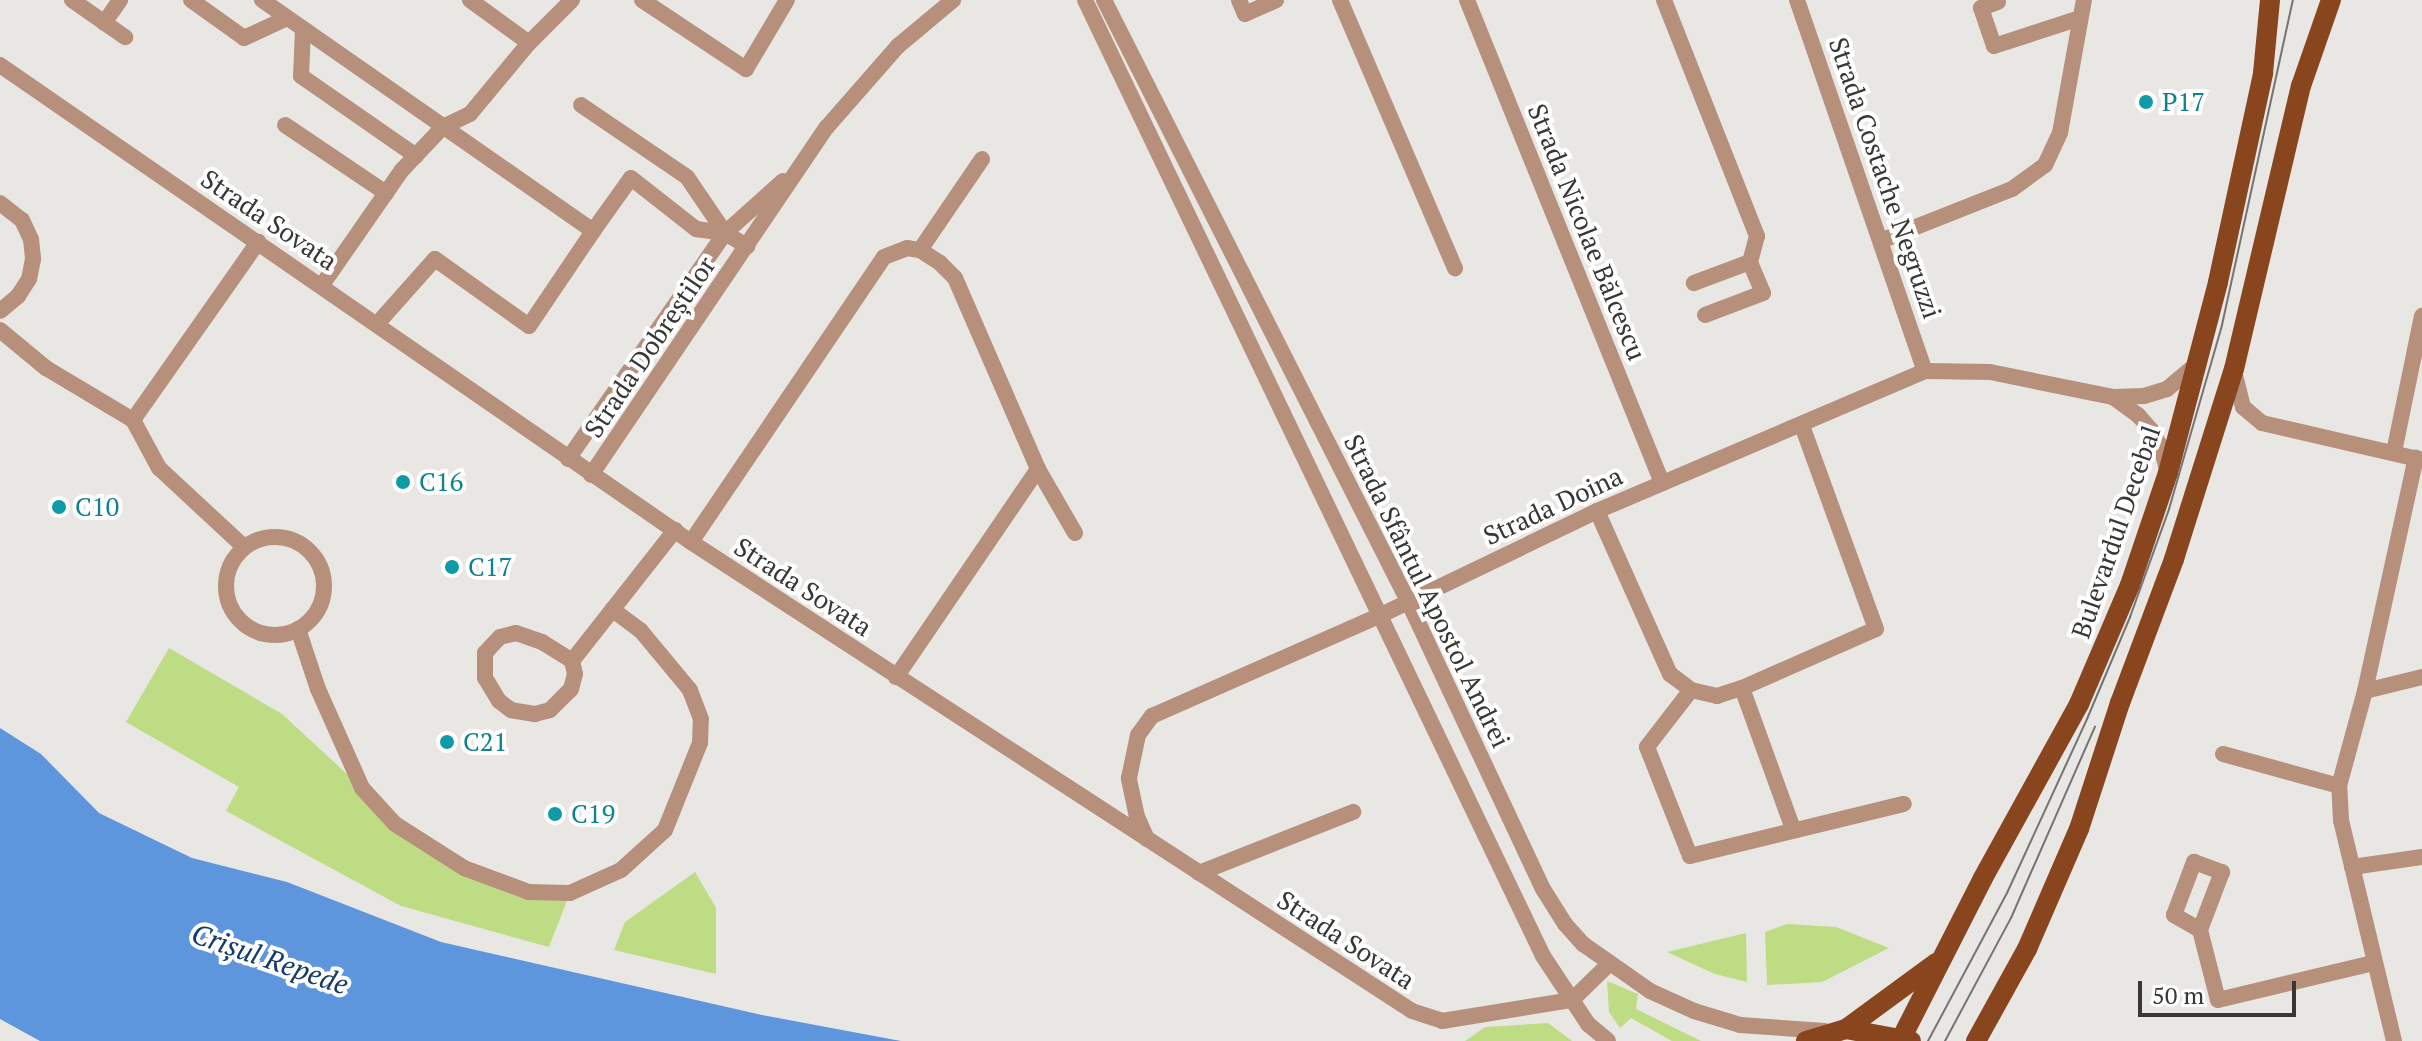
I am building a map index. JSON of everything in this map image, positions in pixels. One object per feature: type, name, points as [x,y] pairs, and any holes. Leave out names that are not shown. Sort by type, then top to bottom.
[{"type":"main road","name":"Bulevardul Decebal","points":[[1904,1040],[1943,957],[2060,739],[2102,653],[2168,473],[2197,364],[2263,73],[2270,0]]},
{"type":"main road","points":[[1976,1041],[1997,1008],[2079,829],[2120,703],[2174,559],[2234,369],[2301,86],[2331,0]]},
{"type":"main road","points":[[1806,1041],[1846,1029],[1921,978],[1943,957]]},
{"type":"main road","points":[[1995,1041],[1997,1008]]},
{"type":"main road","points":[[1846,1029],[1904,1040]]},
{"type":"street","points":[[72,0],[125,37]]},
{"type":"street","points":[[104,23],[120,0]]},
{"type":"street","points":[[191,0],[244,38],[287,18]]},
{"type":"street","points":[[262,0],[593,231]]},
{"type":"street","points":[[470,0],[529,43]]},
{"type":"street","points":[[322,285],[386,193],[416,156],[443,127],[470,114],[529,43],[572,0]]},
{"type":"street","points":[[642,0],[746,69],[787,0]]},
{"type":"street","name":"Strada Dobreștilor","points":[[591,475],[827,127],[898,46],[953,0]]},
{"type":"street","name":"Strada Sfântul Apostol Andrei","points":[[1085,0],[1543,956],[1588,1024],[1608,1041]]},
{"type":"street","name":"Strada Sfântul Apostol Andrei","points":[[1104,0],[1408,601],[1543,889],[1583,944],[1650,991],[1694,1011],[1740,1025],[1789,1031],[1846,1029]]},
{"type":"street","points":[[1239,0],[1245,14],[1276,0]]},
{"type":"street","points":[[1340,0],[1455,268]]},
{"type":"street","name":"Strada Nicolae Bălcescu","points":[[1467,0],[1662,483]]},
{"type":"street","points":[[1664,0],[1757,236],[1750,262],[1763,293],[1705,315]]},
{"type":"street","name":"Strada Costache Negruzzi","points":[[1797,0],[1883,240],[1925,371]]},
{"type":"street","points":[[1883,240],[2012,189],[2045,165],[2060,133],[2084,0]]},
{"type":"street","points":[[2001,1],[1981,8],[1994,46],[2080,18]]},
{"type":"street","points":[[303,29],[301,76],[416,156]]},
{"type":"street","name":"Strada Sovata","points":[[0,65],[691,542],[1412,1011],[1442,1021],[1572,1000]]},
{"type":"street","name":"Strada Dobreștilor","points":[[581,105],[687,177],[725,233],[747,246]]},
{"type":"street","points":[[285,125],[386,193]]},
{"type":"street","points":[[920,250],[982,159]]},
{"type":"street","name":"Strada Dobreștilor","points":[[568,459],[725,233],[802,164]]},
{"type":"street","points":[[377,324],[435,259],[529,326],[631,178],[696,229],[725,233]]},
{"type":"street","points":[[0,203],[22,220],[31,239],[33,259],[29,279],[18,296],[0,311]]},
{"type":"street","points":[[133,420],[258,242]]},
{"type":"street","points":[[691,542],[884,257],[907,248],[920,250],[955,278],[1038,469],[1075,533]]},
{"type":"street","points":[[1694,283],[1750,262]]},
{"type":"street","points":[[2394,452],[2422,316]]},
{"type":"street","points":[[0,330],[46,368],[133,420],[159,468],[244,547]]},
{"type":"street","points":[[2113,397],[2144,396],[2167,389],[2197,364]]},
{"type":"street","points":[[2234,369],[2243,407],[2262,423],[2419,459],[2365,691],[2339,786],[2341,820],[2394,1041]]},
{"type":"street","name":"Strada Doina","points":[[1148,841],[1137,817],[1129,778],[1138,735],[1152,716],[1379,616],[1597,511],[1925,371],[1990,372],[2113,397]]},
{"type":"street","points":[[2113,397],[2138,415],[2151,430],[2161,447],[2168,473]]},
{"type":"street","points":[[1597,511],[1670,674],[1691,690],[1717,696],[1742,688],[1876,629],[1802,426]]},
{"type":"street","points":[[896,677],[1038,469]]},
{"type":"street","points":[[572,661],[675,530]]},
{"type":"street","points":[[272,537],[289,539],[309,551],[322,571],[324,593],[314,616],[298,629],[269,635],[247,626],[231,608],[226,583],[230,566],[244,547],[272,537]]},
{"type":"street","points":[[298,629],[318,689],[362,788],[395,824],[464,868],[529,892],[570,893],[621,870],[665,830],[700,743],[701,719],[690,690],[641,631],[612,609]]},
{"type":"street","points":[[511,633],[527,636],[572,661],[575,674],[571,689],[550,710],[535,714],[511,710],[499,701],[483,668],[485,653],[492,644],[511,633]]},
{"type":"street","points":[[2365,691],[2422,677]]},
{"type":"street","points":[[1742,688],[1793,829]]},
{"type":"street","points":[[1691,690],[1647,747],[1690,856],[1904,804]]},
{"type":"street","points":[[2223,754],[2339,786]]},
{"type":"street","points":[[1199,873],[1353,812]]},
{"type":"street","points":[[2352,867],[2422,857]]},
{"type":"street","points":[[2200,930],[2218,1000],[2373,963]]},
{"type":"street","points":[[1572,1000],[1610,963]]},
{"type":"green space","points":[[169,648],[282,714],[362,788],[464,868],[529,892],[570,893],[549,947],[401,906],[226,811],[239,787],[126,722]]},
{"type":"green space","points":[[695,872],[716,908],[716,974],[614,950],[625,922]]},
{"type":"green space","points":[[1787,924],[1836,927],[1889,948],[1822,982],[1767,985],[1765,932]]},
{"type":"green space","points":[[1746,933],[1747,982],[1715,974],[1667,952]]},
{"type":"green space","points":[[1607,981],[1638,994],[1636,1009],[1701,1041],[1672,1041],[1631,1018],[1620,1028],[1609,1012]]},
{"type":"green space","points":[[1548,1023],[1572,1041],[1465,1041],[1485,1027]]},
{"type":"water","name":"Crișul Repede","points":[[0,728],[41,754],[99,813],[192,858],[287,882],[441,942],[762,1015],[901,1041],[40,1041],[0,1019]]},
{"type":"tram line","points":[[1928,1041],[2007,893],[2087,719],[2130,617],[2169,509],[2222,325],[2293,0]]},
{"type":"tram line","points":[[1945,1041],[2011,918],[2095,727]]},
{"type":"place","name":"P17","points":[[2146,102]]},
{"type":"place","name":"C16","points":[[403,482]]},
{"type":"place","name":"C10","points":[[59,507]]},
{"type":"place","name":"C17","points":[[452,567]]},
{"type":"place","name":"C21","points":[[447,742]]},
{"type":"place","name":"C19","points":[[555,814]]}]
